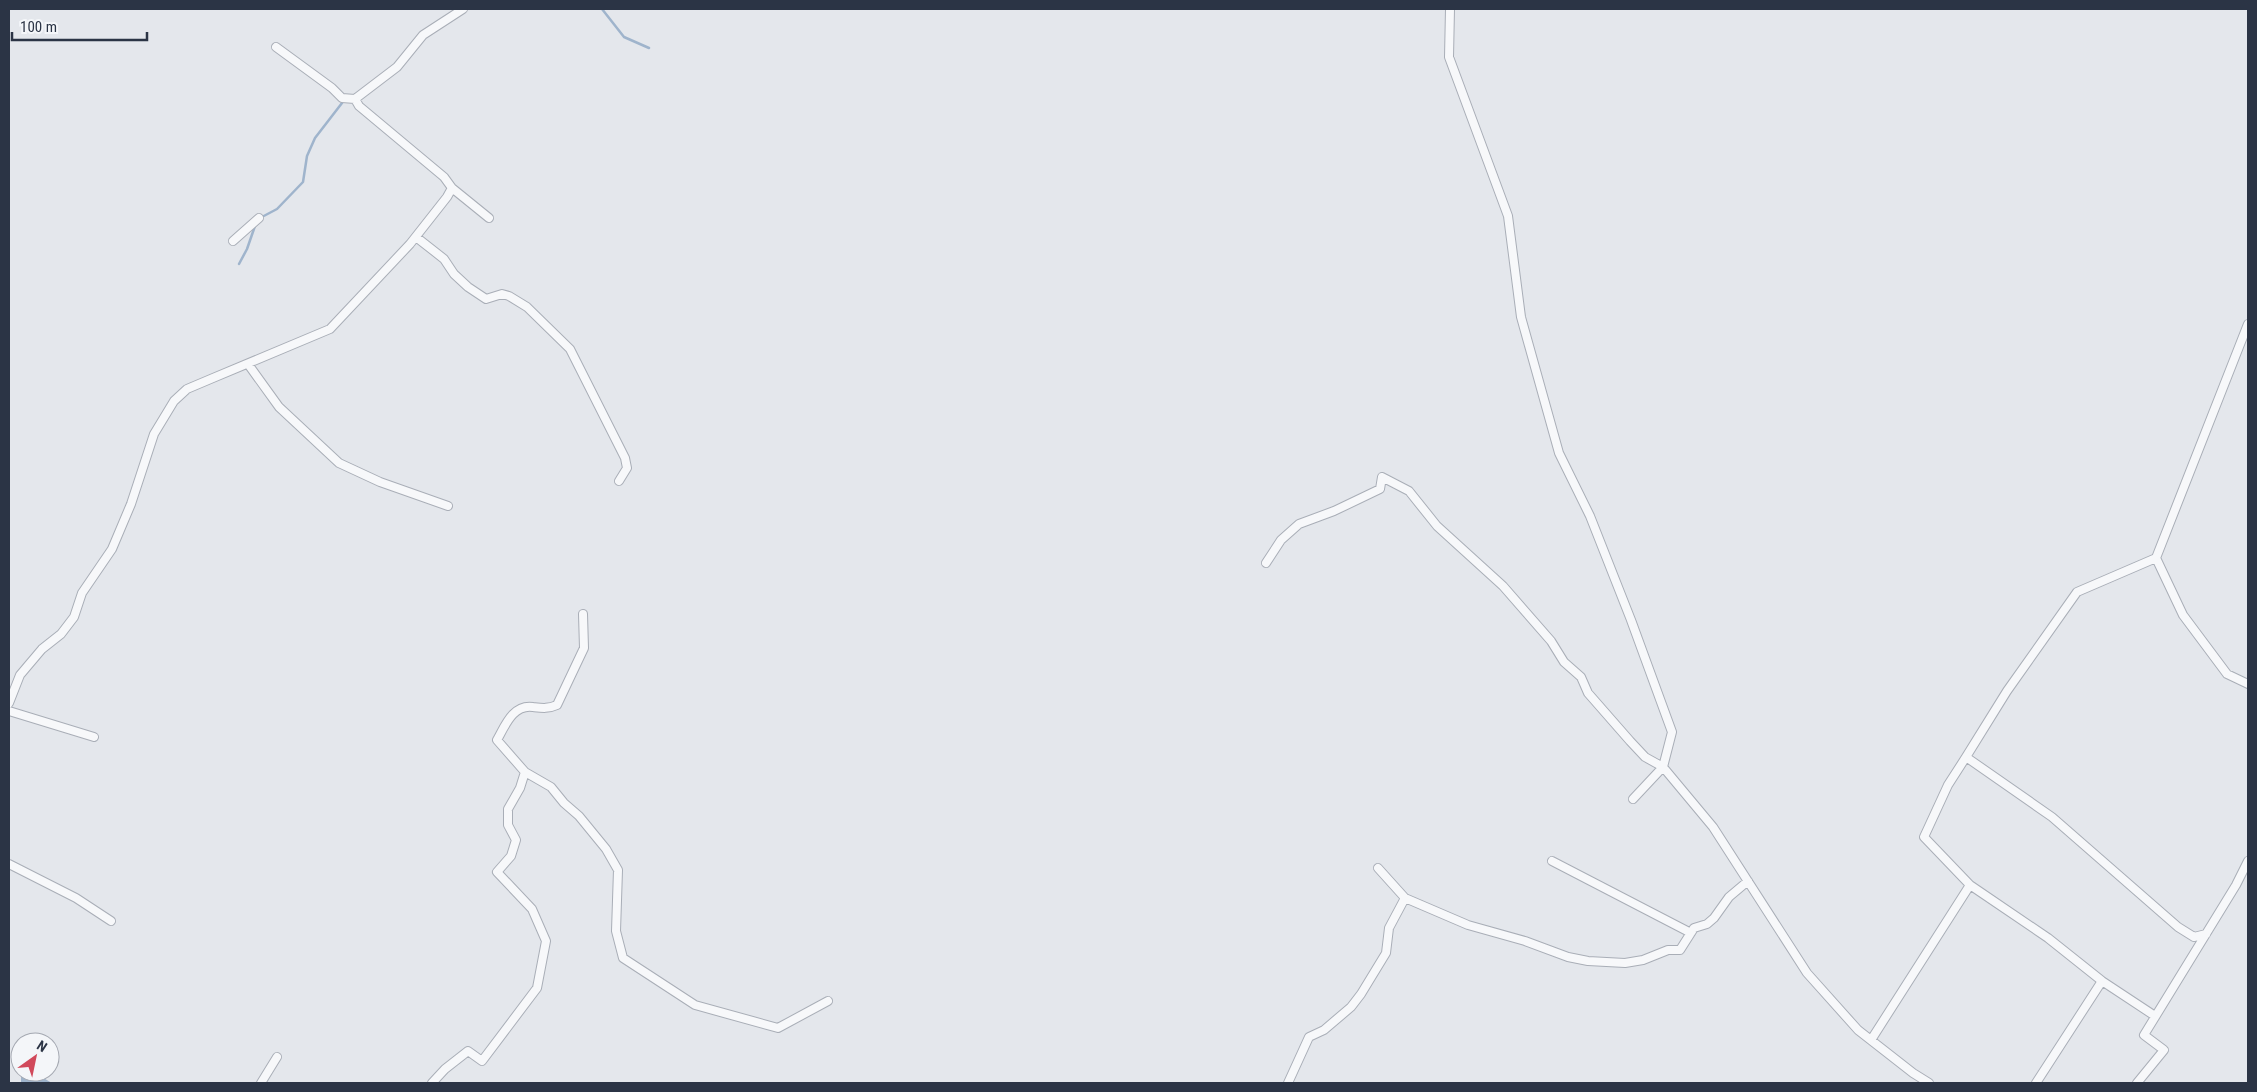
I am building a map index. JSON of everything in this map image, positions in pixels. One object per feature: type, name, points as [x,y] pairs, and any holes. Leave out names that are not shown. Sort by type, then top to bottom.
[{"type":"street","points":[[276,47],[332,88],[342,98],[356,99],[397,66],[423,35],[463,9]]},
{"type":"street","points":[[1450,9],[1449,57],[1508,216],[1521,317],[1559,453],[1590,516],[1672,732],[1663,767],[1634,799]]},
{"type":"street","points":[[356,99],[359,106],[444,177],[452,188],[489,218]]},
{"type":"street","points":[[9,703],[20,675],[42,649],[60,634],[74,617],[82,593],[112,549],[131,504],[154,434],[174,401],[187,389],[330,329],[416,237],[452,188]]},
{"type":"street","points":[[233,241],[259,218]]},
{"type":"street","points":[[416,237],[444,258],[454,274],[468,287],[486,299],[502,294],[521,303],[545,323],[570,349],[625,458],[627,468],[619,481]]},
{"type":"street","points":[[2155,1016],[2102,981],[2048,938],[1970,885],[1924,837],[1948,785],[2007,691],[2077,592],[2156,558],[2248,324]]},
{"type":"street","points":[[248,364],[279,407],[339,463],[380,482],[448,506]]},
{"type":"street","points":[[1266,563],[1281,540],[1299,524],[1334,511],[1380,489],[1382,477],[1409,491],[1437,526],[1502,586],[1551,641],[1564,662],[1581,678],[1588,694],[1645,757],[1663,767],[1713,827],[1807,973],[1858,1030],[1913,1073],[1929,1083]]},
{"type":"street","points":[[2156,558],[2183,615],[2228,674],[2248,684]]},
{"type":"street","points":[[583,614],[584,648],[557,705],[550,708],[529,706],[518,708],[508,720],[497,740],[525,772],[551,787],[564,803],[580,816],[606,849],[618,870],[616,931],[623,958],[695,1005],[778,1028],[828,1000]]},
{"type":"street","points":[[9,711],[94,737]]},
{"type":"street","points":[[1966,757],[2052,817],[2178,927],[2194,937],[2206,934]]},
{"type":"street","points":[[432,1083],[446,1068],[468,1051],[482,1061],[536,988],[546,941],[532,909],[497,872],[510,856],[516,840],[508,825],[508,809],[520,788],[525,772]]},
{"type":"street","points":[[1552,861],[1691,933]]},
{"type":"street","points":[[2137,1083],[2164,1050],[2144,1035],[2236,885],[2248,861]]},
{"type":"street","points":[[9,864],[76,898],[111,921]]},
{"type":"street","points":[[1378,868],[1406,898],[1468,925],[1525,941],[1568,957],[1588,961],[1626,963],[1643,960],[1668,950],[1680,950],[1694,928],[1707,924],[1714,918],[1729,897],[1748,881]]},
{"type":"street","points":[[1871,1040],[1970,885]]},
{"type":"street","points":[[1288,1083],[1309,1037],[1324,1030],[1351,1007],[1361,994],[1386,952],[1389,928],[1406,898]]},
{"type":"street","points":[[2036,1083],[2102,981]]},
{"type":"street","points":[[261,1083],[277,1057]]},
{"type":"water","points":[[50,1082],[52,1083],[21,1083]]},
{"type":"waterway","points":[[602,9],[624,37],[649,48]]},
{"type":"waterway","points":[[260,218],[277,209],[303,182],[307,156],[315,138],[342,103]]},
{"type":"waterway","points":[[239,264],[247,249],[255,226]]}]
